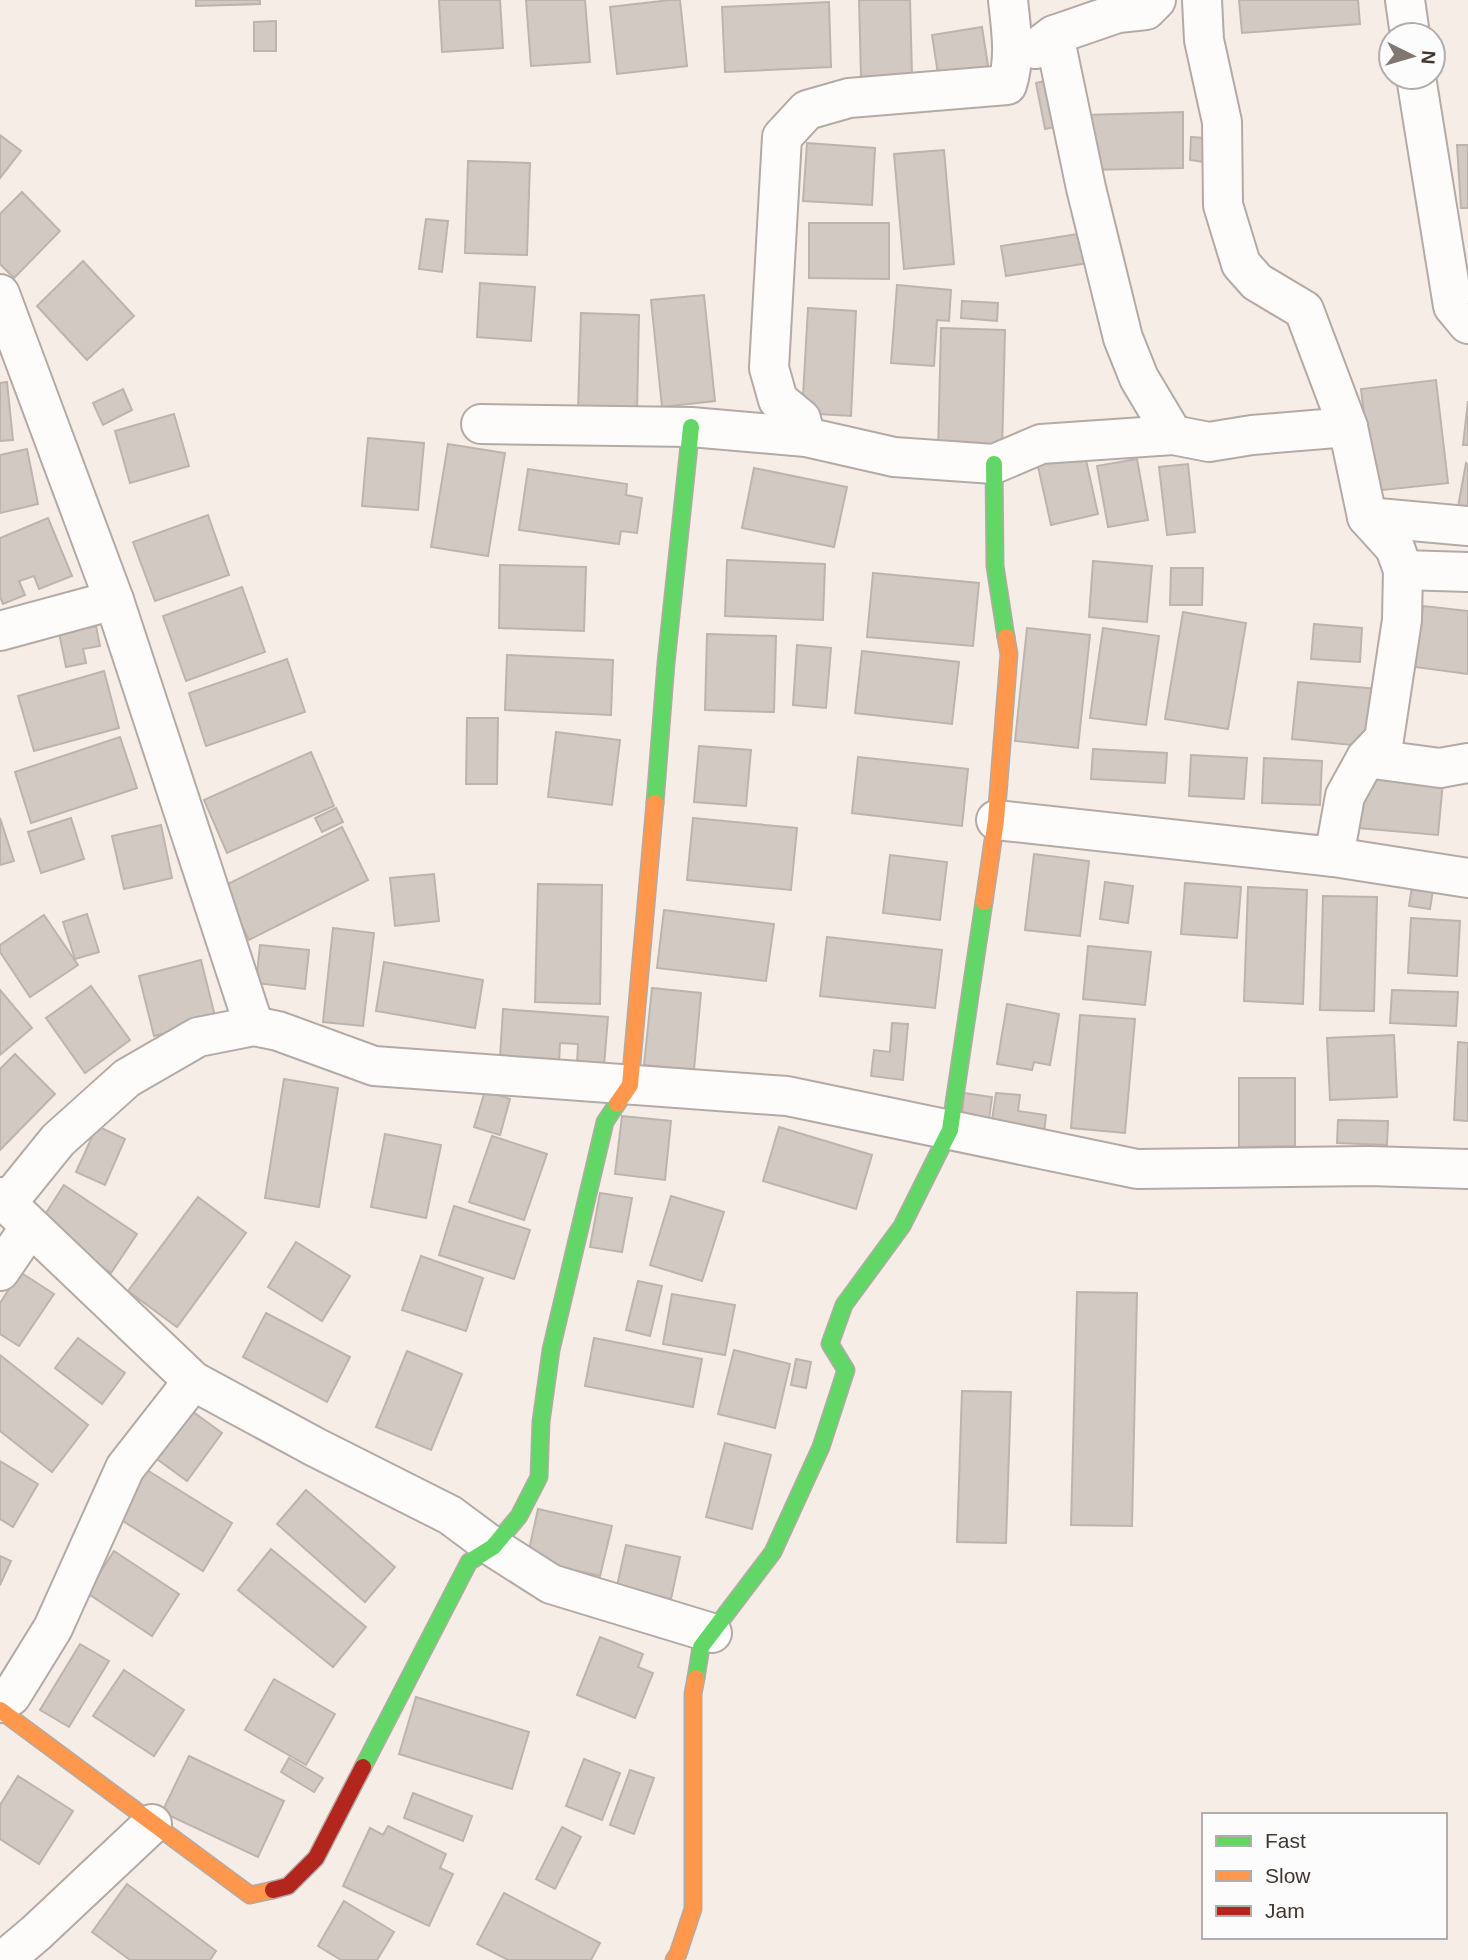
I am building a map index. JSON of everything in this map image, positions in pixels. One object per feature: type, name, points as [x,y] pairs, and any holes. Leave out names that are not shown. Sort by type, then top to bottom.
[{"type":"street","points":[[806,437],[801,419],[778,400],[769,368],[782,136],[807,110],[849,98],[1007,85],[1014,50],[1008,0]]},
{"type":"street","points":[[1012,66],[1054,35],[1118,13],[1146,10],[1156,0]]},
{"type":"street","points":[[1202,0],[1204,40],[1222,122],[1223,205],[1241,264],[1257,282],[1304,310],[1348,427],[1367,517],[1395,548],[1403,570],[1402,620],[1384,739],[1366,758],[1346,796],[1334,857]]},
{"type":"street","points":[[1405,0],[1408,21]]},
{"type":"street","points":[[1054,35],[1086,188],[1123,338],[1139,378],[1172,435]]},
{"type":"street","points":[[1418,91],[1453,306],[1468,324]]},
{"type":"street","points":[[0,294],[114,600],[254,1026]]},
{"type":"street","points":[[481,424],[691,427],[806,437],[894,457],[995,464],[1041,444],[1172,435],[1209,442],[1252,435],[1348,427]]},
{"type":"street","points":[[0,1710],[250,1895],[288,1886],[316,1858],[481,1554],[519,1516],[539,1477],[541,1422],[551,1350],[605,1122],[630,1085],[666,663],[691,427]]},
{"type":"street","points":[[674,1960],[692,1909],[693,1694],[701,1647],[773,1552],[821,1447],[846,1370],[830,1344],[844,1305],[902,1226],[950,1130],[996,820],[1009,654],[995,566],[995,464]]},
{"type":"street","points":[[1367,517],[1468,526]]},
{"type":"street","points":[[1403,570],[1468,572]]},
{"type":"street","points":[[0,631],[114,600]]},
{"type":"street","points":[[1366,758],[1440,768],[1468,763]]},
{"type":"street","points":[[996,820],[1334,857],[1468,878]]},
{"type":"street","points":[[0,1271],[12,1209],[58,1140],[127,1078],[198,1037],[254,1026],[278,1031],[374,1066],[787,1096],[1137,1170],[1369,1166],[1468,1169]]},
{"type":"street","points":[[12,1209],[193,1381],[315,1447],[450,1515],[481,1554],[551,1584],[712,1633]]},
{"type":"street","points":[[0,1703],[11,1696],[53,1628],[125,1468],[193,1381]]},
{"type":"street","points":[[4,1960],[152,1824]]},
{"type":"building","points":[[196,0],[260,0],[260,4],[196,6]]},
{"type":"building","points":[[439,0],[500,0],[503,48],[442,52]]},
{"type":"building","points":[[526,0],[585,0],[590,62],[531,66]]},
{"type":"building","points":[[680,0],[687,66],[617,74],[610,7]]},
{"type":"building","points":[[859,0],[910,0],[912,75],[861,77]]},
{"type":"building","points":[[1239,0],[1358,0],[1360,24],[1242,33]]},
{"type":"building","points":[[829,2],[831,67],[725,72],[722,7]]},
{"type":"building","points":[[276,21],[276,51],[254,51],[254,22]]},
{"type":"building","points":[[982,27],[989,72],[939,80],[932,35]]},
{"type":"building","points":[[1061,77],[1070,124],[1045,129],[1036,83]]},
{"type":"building","points":[[1183,112],[1183,168],[1086,170],[1085,115]]},
{"type":"building","points":[[0,135],[21,151],[0,178]]},
{"type":"building","points":[[1191,137],[1205,138],[1204,162],[1190,160]]},
{"type":"building","points":[[807,143],[875,148],[872,205],[803,201]]},
{"type":"building","points":[[1457,145],[1468,145],[1468,208],[1461,208]]},
{"type":"building","points":[[944,150],[954,264],[904,269],[894,154]]},
{"type":"building","points":[[468,161],[530,163],[527,255],[465,253]]},
{"type":"building","points":[[22,192],[60,231],[14,278],[0,264],[0,214]]},
{"type":"building","points":[[426,219],[448,221],[442,272],[419,269]]},
{"type":"building","points":[[809,223],[889,223],[889,279],[809,278]]},
{"type":"building","points":[[1091,232],[1095,262],[1006,276],[1001,246]]},
{"type":"building","points":[[83,261],[134,316],[87,360],[37,306]]},
{"type":"building","points":[[480,283],[535,287],[531,341],[477,337]]},
{"type":"building","points":[[897,285],[951,290],[949,321],[937,320],[934,366],[891,363]]},
{"type":"building","points":[[704,295],[715,401],[662,407],[651,300]]},
{"type":"building","points":[[962,301],[998,303],[997,321],[961,318]]},
{"type":"building","points":[[808,308],[856,311],[851,416],[802,413]]},
{"type":"building","points":[[581,313],[639,315],[637,412],[578,411]]},
{"type":"building","points":[[941,328],[1005,330],[1002,454],[938,453]]},
{"type":"building","points":[[1436,380],[1448,483],[1373,491],[1361,389]]},
{"type":"building","points":[[7,382],[13,440],[0,441],[0,383]]},
{"type":"building","points":[[123,389],[132,410],[103,425],[93,403]]},
{"type":"building","points":[[1468,401],[1468,445],[1463,445]]},
{"type":"building","points":[[174,414],[189,466],[130,483],[115,431]]},
{"type":"building","points":[[368,438],[424,443],[418,510],[362,506]]},
{"type":"building","points":[[448,444],[505,453],[488,556],[431,547]]},
{"type":"building","points":[[27,449],[38,504],[0,513],[0,455]]},
{"type":"building","points":[[1084,451],[1098,514],[1051,525],[1037,462]]},
{"type":"building","points":[[1137,459],[1148,520],[1108,527],[1097,466]]},
{"type":"building","points":[[1466,463],[1468,464],[1468,520],[1456,518]]},
{"type":"building","points":[[1188,464],[1195,532],[1167,535],[1159,467]]},
{"type":"building","points":[[754,468],[847,487],[834,547],[742,528]]},
{"type":"building","points":[[528,469],[627,484],[626,495],[642,498],[637,533],[621,531],[619,544],[519,530]]},
{"type":"building","points":[[208,515],[229,575],[155,601],[133,542]]},
{"type":"building","points":[[48,518],[72,576],[39,589],[34,576],[19,581],[25,595],[3,604],[0,597],[0,538]]},
{"type":"building","points":[[727,560],[825,564],[823,620],[725,616]]},
{"type":"building","points":[[1093,561],[1152,566],[1147,622],[1089,617]]},
{"type":"building","points":[[500,565],[586,567],[584,631],[499,628]]},
{"type":"building","points":[[1171,568],[1203,568],[1202,605],[1170,605]]},
{"type":"building","points":[[873,573],[979,583],[973,646],[867,637]]},
{"type":"building","points":[[242,587],[265,652],[186,681],[163,616]]},
{"type":"building","points":[[1423,606],[1468,611],[1468,674],[1415,667]]},
{"type":"building","points":[[1183,612],[1246,623],[1228,729],[1165,719]]},
{"type":"building","points":[[1314,624],[1362,628],[1360,662],[1311,659]]},
{"type":"building","points":[[96,626],[100,646],[83,649],[86,663],[66,667],[59,633]]},
{"type":"building","points":[[1027,628],[1090,635],[1078,748],[1015,741]]},
{"type":"building","points":[[1103,628],[1159,636],[1146,725],[1090,718]]},
{"type":"building","points":[[707,634],[776,636],[774,712],[705,710]]},
{"type":"building","points":[[797,645],[831,648],[826,708],[793,705]]},
{"type":"building","points":[[862,651],[959,662],[952,724],[855,713]]},
{"type":"building","points":[[507,655],[613,660],[611,715],[505,710]]},
{"type":"building","points":[[287,659],[305,712],[206,746],[189,693]]},
{"type":"building","points":[[104,671],[119,728],[34,751],[18,696]]},
{"type":"building","points":[[1298,682],[1378,689],[1373,747],[1292,739]]},
{"type":"building","points":[[467,718],[498,718],[497,784],[466,784]]},
{"type":"building","points":[[556,732],[620,740],[612,805],[548,797]]},
{"type":"building","points":[[120,737],[137,788],[31,823],[15,772]]},
{"type":"building","points":[[699,746],[751,750],[746,806],[694,802]]},
{"type":"building","points":[[1093,749],[1167,753],[1165,783],[1091,779]]},
{"type":"building","points":[[311,752],[334,806],[227,853],[204,800]]},
{"type":"building","points":[[1191,755],[1247,758],[1244,799],[1189,796]]},
{"type":"building","points":[[858,757],[968,769],[962,826],[852,813]]},
{"type":"building","points":[[1264,758],[1322,761],[1320,805],[1262,803]]},
{"type":"building","points":[[1362,775],[1443,782],[1438,835],[1358,828]]},
{"type":"building","points":[[336,808],[343,822],[322,832],[315,818]]},
{"type":"building","points":[[0,818],[14,861],[0,865]]},
{"type":"building","points":[[71,818],[84,859],[41,873],[28,832]]},
{"type":"building","points":[[693,818],[797,828],[791,890],[687,880]]},
{"type":"building","points":[[161,825],[172,878],[124,889],[112,836]]},
{"type":"building","points":[[342,827],[368,880],[249,940],[222,887]]},
{"type":"building","points":[[1034,854],[1089,861],[1080,936],[1025,930]]},
{"type":"building","points":[[890,855],[947,862],[940,920],[883,913]]},
{"type":"building","points":[[434,874],[439,921],[395,926],[390,878]]},
{"type":"building","points":[[1413,880],[1434,883],[1430,909],[1409,906]]},
{"type":"building","points":[[1105,882],[1133,886],[1128,923],[1100,919]]},
{"type":"building","points":[[1185,883],[1241,887],[1237,938],[1181,934]]},
{"type":"building","points":[[538,884],[602,885],[600,1004],[535,1002]]},
{"type":"building","points":[[1248,887],[1307,890],[1303,1004],[1244,1001]]},
{"type":"building","points":[[1323,896],[1377,897],[1374,1011],[1320,1010]]},
{"type":"building","points":[[664,910],[774,924],[766,981],[657,968]]},
{"type":"building","points":[[87,914],[99,952],[75,959],[63,922]]},
{"type":"building","points":[[44,915],[78,965],[30,997],[0,952],[0,945]]},
{"type":"building","points":[[1411,918],[1460,921],[1457,976],[1408,973]]},
{"type":"building","points":[[333,928],[374,933],[363,1026],[323,1022]]},
{"type":"building","points":[[827,937],[942,950],[935,1008],[820,996]]},
{"type":"building","points":[[260,945],[309,950],[305,989],[256,983]]},
{"type":"building","points":[[1088,946],[1151,952],[1145,1005],[1083,999]]},
{"type":"building","points":[[201,960],[216,1020],[154,1036],[139,976]]},
{"type":"building","points":[[384,962],[483,980],[475,1028],[376,1011]]},
{"type":"building","points":[[91,986],[130,1040],[85,1073],[46,1018]]},
{"type":"building","points":[[652,988],[701,993],[694,1070],[644,1065]]},
{"type":"building","points":[[0,990],[32,1028],[0,1055]]},
{"type":"building","points":[[1392,990],[1458,992],[1456,1026],[1390,1023]]},
{"type":"building","points":[[1007,1004],[1059,1014],[1050,1065],[1034,1062],[1032,1070],[997,1064]]},
{"type":"building","points":[[503,1009],[608,1017],[604,1066],[577,1064],[578,1044],[560,1043],[559,1063],[500,1058]]},
{"type":"building","points":[[1080,1015],[1135,1019],[1125,1133],[1071,1128]]},
{"type":"building","points":[[892,1023],[908,1024],[903,1080],[871,1076],[874,1050],[890,1052]]},
{"type":"building","points":[[1394,1035],[1397,1097],[1330,1100],[1327,1038]]},
{"type":"building","points":[[1458,1042],[1468,1043],[1468,1121],[1454,1120]]},
{"type":"building","points":[[15,1054],[55,1094],[0,1150],[0,1069]]},
{"type":"building","points":[[1239,1078],[1295,1078],[1295,1146],[1239,1147]]},
{"type":"building","points":[[284,1079],[338,1088],[319,1207],[265,1198]]},
{"type":"building","points":[[485,1091],[510,1099],[500,1135],[474,1127]]},
{"type":"building","points":[[964,1093],[992,1097],[988,1127],[961,1124]]},
{"type":"building","points":[[996,1093],[1020,1095],[1018,1111],[1046,1115],[1044,1134],[991,1127]]},
{"type":"building","points":[[622,1116],[671,1121],[665,1180],[615,1174]]},
{"type":"building","points":[[1338,1120],[1388,1121],[1387,1145],[1337,1143]]},
{"type":"building","points":[[97,1126],[125,1139],[105,1185],[76,1172]]},
{"type":"building","points":[[779,1127],[872,1155],[856,1209],[763,1181]]},
{"type":"building","points":[[385,1134],[441,1145],[426,1218],[371,1207]]},
{"type":"building","points":[[492,1136],[547,1154],[524,1220],[469,1202]]},
{"type":"building","points":[[64,1185],[137,1234],[111,1273],[39,1224]]},
{"type":"building","points":[[600,1193],[632,1198],[622,1252],[590,1247]]},
{"type":"building","points":[[671,1196],[724,1212],[702,1281],[650,1265]]},
{"type":"building","points":[[198,1197],[246,1233],[177,1327],[128,1291]]},
{"type":"building","points":[[454,1206],[530,1230],[514,1279],[439,1255]]},
{"type":"building","points":[[296,1242],[350,1276],[322,1321],[268,1287]]},
{"type":"building","points":[[421,1256],[483,1278],[466,1331],[402,1310]]},
{"type":"building","points":[[20,1272],[54,1294],[19,1346],[0,1334],[0,1303]]},
{"type":"building","points":[[638,1281],[662,1286],[650,1336],[626,1330]]},
{"type":"building","points":[[1077,1292],[1137,1293],[1132,1526],[1071,1525]]},
{"type":"building","points":[[672,1294],[735,1305],[725,1355],[663,1344]]},
{"type":"building","points":[[266,1313],[350,1357],[327,1402],[243,1357]]},
{"type":"building","points":[[78,1338],[125,1373],[102,1404],[55,1368]]},
{"type":"building","points":[[594,1338],[702,1359],[693,1407],[585,1386]]},
{"type":"building","points":[[734,1350],[790,1364],[775,1428],[718,1414]]},
{"type":"building","points":[[407,1351],[462,1374],[431,1450],[376,1427]]},
{"type":"building","points":[[0,1355],[88,1425],[52,1472],[0,1431]]},
{"type":"building","points":[[796,1359],[811,1362],[806,1388],[791,1385]]},
{"type":"building","points":[[962,1391],[1011,1392],[1006,1543],[957,1542]]},
{"type":"building","points":[[192,1411],[222,1433],[187,1481],[157,1459]]},
{"type":"building","points":[[725,1443],[771,1455],[752,1529],[706,1517]]},
{"type":"building","points":[[0,1461],[38,1484],[13,1527],[0,1519]]},
{"type":"building","points":[[147,1470],[232,1523],[203,1571],[118,1518]]},
{"type":"building","points":[[306,1490],[395,1567],[365,1602],[277,1524]]},
{"type":"building","points":[[538,1509],[612,1526],[600,1576],[527,1559]]},
{"type":"building","points":[[626,1545],[680,1557],[671,1599],[617,1586]]},
{"type":"building","points":[[271,1549],[366,1627],[333,1667],[238,1590]]},
{"type":"building","points":[[114,1551],[179,1594],[152,1636],[87,1593]]},
{"type":"building","points":[[0,1556],[11,1561],[0,1585]]},
{"type":"building","points":[[600,1637],[643,1654],[638,1667],[653,1673],[635,1718],[577,1695]]},
{"type":"building","points":[[80,1644],[109,1661],[69,1727],[40,1710]]},
{"type":"building","points":[[124,1670],[184,1710],[154,1756],[93,1716]]},
{"type":"building","points":[[274,1679],[335,1714],[306,1765],[245,1730]]},
{"type":"building","points":[[416,1697],[529,1732],[512,1789],[399,1754]]},
{"type":"building","points":[[189,1756],[284,1801],[258,1857],[162,1812]]},
{"type":"building","points":[[289,1758],[323,1778],[314,1792],[281,1772]]},
{"type":"building","points":[[584,1759],[620,1773],[602,1820],[566,1806]]},
{"type":"building","points":[[630,1770],[654,1778],[634,1834],[610,1825]]},
{"type":"building","points":[[18,1776],[73,1811],[39,1864],[0,1839],[0,1805]]},
{"type":"building","points":[[413,1793],[472,1816],[463,1841],[404,1818]]},
{"type":"building","points":[[388,1826],[446,1854],[440,1868],[453,1874],[429,1926],[343,1886],[370,1828],[383,1835]]},
{"type":"building","points":[[562,1827],[581,1837],[555,1889],[536,1879]]},
{"type":"building","points":[[127,1884],[216,1951],[210,1960],[130,1960],[92,1932]]},
{"type":"building","points":[[504,1893],[600,1943],[591,1960],[508,1960],[477,1944]]},
{"type":"building","points":[[344,1901],[394,1932],[377,1960],[341,1960],[318,1946]]},
{"type":"traffic: fast","points":[[655,803],[666,663],[691,427]]},
{"type":"traffic: fast","points":[[994,464],[995,566],[1006,637]]},
{"type":"traffic: fast","points":[[696,1678],[701,1647],[773,1552],[821,1447],[846,1370],[830,1344],[844,1305],[902,1226],[950,1130],[984,902]]},
{"type":"traffic: fast","points":[[363,1767],[469,1562],[493,1547],[519,1516],[539,1477],[541,1422],[551,1350],[605,1122],[617,1104]]},
{"type":"traffic: slow","points":[[984,902],[996,820],[1009,654],[1006,637]]},
{"type":"traffic: slow","points":[[617,1104],[630,1085],[655,803]]},
{"type":"traffic: slow","points":[[674,1960],[693,1909],[693,1694],[696,1678]]},
{"type":"traffic: slow","points":[[0,1710],[250,1895],[273,1890]]},
{"type":"traffic: jam","points":[[273,1890],[288,1886],[316,1858],[363,1767]]}]
